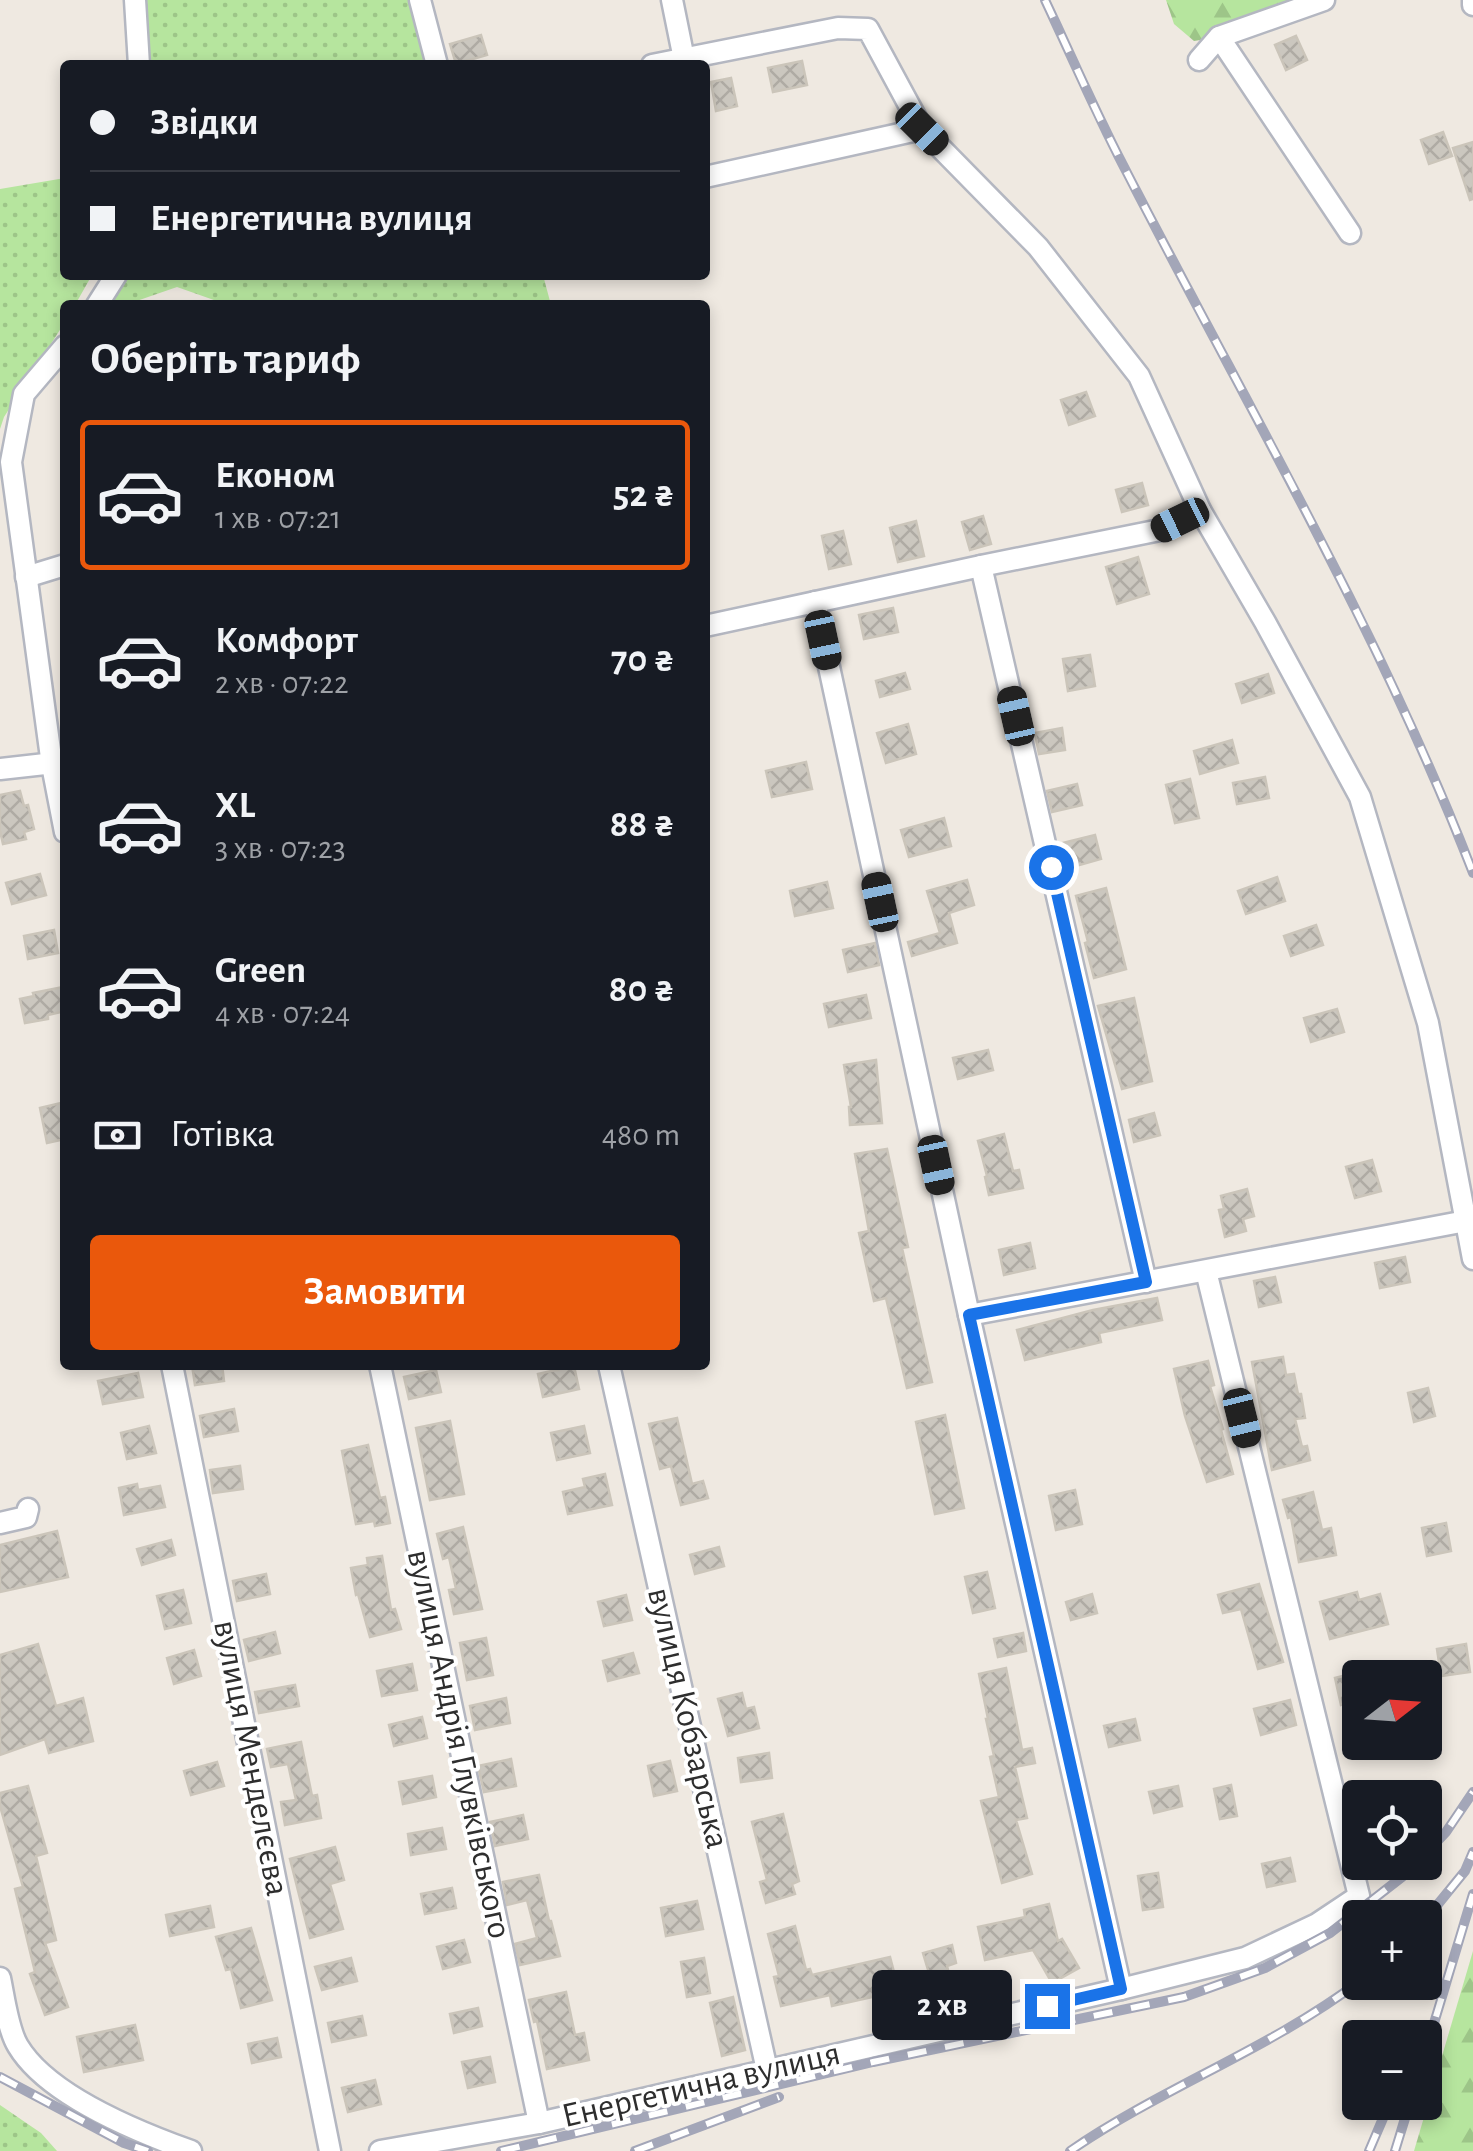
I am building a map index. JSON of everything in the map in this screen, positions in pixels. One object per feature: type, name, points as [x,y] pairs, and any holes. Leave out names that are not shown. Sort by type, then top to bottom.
[{"type":"street","points":[[135,0],[138,60]]},
{"type":"street","points":[[420,0],[436,60]]},
{"type":"street","points":[[672,0],[684,58]]},
{"type":"street","points":[[1198,60],[1218,38],[1324,0]]},
{"type":"street","points":[[675,60],[838,28],[868,29],[922,129],[1038,246],[1139,376],[1200,510],[1266,622],[1360,797],[1428,1023],[1473,1259]]},
{"type":"street","points":[[1218,38],[1350,233]]},
{"type":"street","points":[[710,176],[922,129]]},
{"type":"street","points":[[0,769],[58,763],[11,462],[24,394],[60,352]]},
{"type":"street","points":[[710,625],[1160,530],[1200,510]]},
{"type":"street","points":[[981,566],[1146,1282]]},
{"type":"street","points":[[26,577],[60,567]]},
{"type":"street","points":[[815,602],[969,1315],[1121,1989]]},
{"type":"street","points":[[969,1315],[1466,1221]]},
{"type":"street","name":"Енергетична вулиця","points":[[380,2151],[539,2123],[1245,1958],[1317,1924],[1359,1896],[1206,1270]]},
{"type":"street","name":"вулиця Менделєєва","points":[[173,1370],[330,2151]]},
{"type":"street","name":"вулиця Андрія Глувківського","points":[[381,1370],[539,2123]]},
{"type":"street","name":"вулиця Кобзарська","points":[[610,1370],[767,2070]]},
{"type":"street","points":[[0,1523],[26,1516],[28,1508]]},
{"type":"street","points":[[0,1978],[16,2045],[58,2088],[162,2141],[192,2151]]},
{"type":"green space","points":[[135,0],[420,0],[436,60],[139,60]]},
{"type":"green space","points":[[1166,0],[1321,0],[1219,37],[1194,41],[1174,24]]},
{"type":"green space","points":[[60,179],[60,280],[89,280],[78,300],[60,300],[60,330],[0,429],[0,189]]},
{"type":"green space","points":[[101,280],[544,280],[550,300],[214,300],[177,287],[139,300],[95,300]]},
{"type":"green space","points":[[1473,1951],[1473,2151],[1414,2151],[1423,2120],[1442,2120],[1442,2056]]},
{"type":"green space","points":[[0,2105],[41,2133],[57,2151],[0,2151]]},
{"type":"building","points":[[481,35],[487,55],[455,60],[450,44]]},
{"type":"building","points":[[1296,36],[1307,60],[1286,70],[1275,45]]},
{"type":"building","points":[[802,61],[807,85],[773,92],[768,68]]},
{"type":"building","points":[[731,78],[737,106],[716,111],[711,82]]},
{"type":"building","points":[[1443,132],[1452,156],[1429,164],[1421,140]]},
{"type":"building","points":[[1473,142],[1473,199],[1470,200],[1453,148]]},
{"type":"building","points":[[1086,392],[1095,416],[1069,425],[1061,400]]},
{"type":"building","points":[[1142,483],[1148,505],[1122,512],[1116,490]]},
{"type":"building","points":[[983,516],[991,544],[970,550],[962,522]]},
{"type":"building","points":[[916,521],[924,556],[898,562],[890,528]]},
{"type":"building","points":[[843,531],[851,564],[829,569],[822,536]]},
{"type":"building","points":[[1138,557],[1149,594],[1117,604],[1106,567]]},
{"type":"building","points":[[893,608],[898,632],[864,639],[859,615]]},
{"type":"building","points":[[1090,655],[1095,686],[1068,691],[1063,659]]},
{"type":"building","points":[[905,673],[910,689],[880,697],[876,681]]},
{"type":"building","points":[[1268,674],[1274,693],[1242,703],[1236,684]]},
{"type":"building","points":[[908,724],[916,754],[886,763],[877,733]]},
{"type":"building","points":[[1062,728],[1065,750],[1039,754],[1035,733]]},
{"type":"building","points":[[1232,740],[1238,763],[1200,774],[1194,751]]},
{"type":"building","points":[[806,762],[812,789],[772,797],[766,771]]},
{"type":"building","points":[[1265,777],[1269,798],[1237,804],[1233,783]]},
{"type":"building","points":[[1190,779],[1199,818],[1175,823],[1166,785]]},
{"type":"building","points":[[1077,784],[1082,805],[1052,812],[1047,791]]},
{"type":"building","points":[[20,791],[34,829],[24,832],[26,839],[3,844],[0,795]]},
{"type":"building","points":[[944,818],[951,846],[909,857],[901,830]]},
{"type":"building","points":[[1095,835],[1101,859],[1069,868],[1063,843]]},
{"type":"building","points":[[40,874],[46,895],[12,904],[6,883]]},
{"type":"building","points":[[1277,877],[1285,901],[1246,914],[1238,891]]},
{"type":"building","points":[[967,880],[974,905],[949,913],[957,943],[912,956],[908,942],[940,933],[927,891]]},
{"type":"building","points":[[827,882],[833,908],[795,916],[790,891]]},
{"type":"building","points":[[1106,888],[1126,969],[1094,978],[1076,896]]},
{"type":"building","points":[[1316,925],[1323,945],[1291,956],[1284,936]]},
{"type":"building","points":[[54,930],[58,953],[28,959],[24,936]]},
{"type":"building","points":[[875,943],[879,965],[848,972],[843,950]]},
{"type":"building","points":[[60,988],[60,1012],[25,1023],[20,999],[34,996],[33,993]]},
{"type":"building","points":[[866,995],[871,1018],[829,1027],[824,1004]]},
{"type":"building","points":[[1134,998],[1152,1081],[1122,1089],[1098,1006]]},
{"type":"building","points":[[1337,1009],[1344,1032],[1311,1042],[1304,1018]]},
{"type":"building","points":[[988,1050],[993,1070],[958,1079],[953,1058]]},
{"type":"building","points":[[876,1060],[882,1123],[850,1125],[844,1065]]},
{"type":"building","points":[[60,1103],[60,1140],[47,1143],[40,1108]]},
{"type":"building","points":[[1154,1113],[1160,1135],[1134,1142],[1129,1120]]},
{"type":"building","points":[[1004,1134],[1013,1171],[1019,1170],[1023,1188],[989,1195],[978,1141]]},
{"type":"building","points":[[887,1149],[908,1247],[902,1248],[932,1382],[907,1388],[886,1298],[874,1301],[859,1233],[869,1231],[855,1154]]},
{"type":"building","points":[[1372,1160],[1381,1191],[1355,1198],[1346,1167]]},
{"type":"building","points":[[1247,1189],[1254,1216],[1243,1219],[1246,1231],[1225,1237],[1219,1210],[1224,1209],[1221,1196]]},
{"type":"building","points":[[1030,1243],[1035,1268],[1004,1275],[999,1250]]},
{"type":"building","points":[[1405,1257],[1410,1282],[1380,1288],[1375,1263]]},
{"type":"building","points":[[1275,1277],[1281,1302],[1259,1307],[1254,1281]]},
{"type":"building","points":[[1157,1298],[1162,1320],[1099,1333],[1101,1342],[1025,1360],[1017,1330]]},
{"type":"building","points":[[1283,1357],[1286,1375],[1294,1374],[1301,1394],[1305,1418],[1295,1419],[1302,1447],[1307,1446],[1310,1460],[1272,1470],[1252,1362]]},
{"type":"building","points":[[1208,1361],[1214,1385],[1210,1386],[1233,1474],[1207,1482],[1174,1369]]},
{"type":"building","points":[[193,1370],[223,1370],[224,1381],[195,1385]]},
{"type":"building","points":[[436,1370],[441,1392],[409,1399],[404,1377]]},
{"type":"building","points":[[575,1370],[579,1389],[543,1397],[538,1374]]},
{"type":"building","points":[[138,1373],[143,1397],[103,1404],[98,1381]]},
{"type":"building","points":[[1428,1388],[1435,1416],[1414,1422],[1408,1393]]},
{"type":"building","points":[[234,1409],[238,1431],[204,1437],[200,1416]]},
{"type":"building","points":[[945,1415],[964,1508],[935,1514],[916,1422]]},
{"type":"building","points":[[677,1418],[692,1484],[703,1481],[708,1498],[681,1505],[671,1466],[660,1469],[649,1424]]},
{"type":"building","points":[[450,1421],[464,1494],[430,1500],[416,1428]]},
{"type":"building","points":[[149,1426],[156,1453],[127,1459],[121,1433]]},
{"type":"building","points":[[584,1426],[590,1453],[557,1460],[551,1433]]},
{"type":"building","points":[[368,1445],[390,1523],[375,1526],[374,1521],[356,1524],[342,1451]]},
{"type":"building","points":[[240,1466],[243,1489],[213,1493],[210,1470]]},
{"type":"building","points":[[605,1474],[612,1505],[568,1514],[563,1492],[585,1487],[583,1479]]},
{"type":"building","points":[[137,1484],[138,1490],[160,1486],[165,1507],[124,1515],[119,1488]]},
{"type":"building","points":[[1075,1490],[1082,1524],[1056,1530],[1049,1496]]},
{"type":"building","points":[[1313,1492],[1322,1530],[1331,1528],[1336,1555],[1299,1562],[1291,1517],[1288,1518],[1283,1500]]},
{"type":"building","points":[[1446,1523],[1451,1551],[1427,1556],[1422,1528]]},
{"type":"building","points":[[463,1527],[482,1609],[454,1614],[449,1590],[456,1589],[449,1557],[443,1559],[437,1534]]},
{"type":"building","points":[[57,1531],[68,1577],[0,1592],[0,1545]]},
{"type":"building","points":[[171,1540],[175,1555],[142,1565],[137,1549]]},
{"type":"building","points":[[719,1547],[724,1566],[695,1574],[690,1555]]},
{"type":"building","points":[[382,1556],[391,1610],[395,1609],[401,1629],[370,1637],[351,1568],[368,1565],[367,1558]]},
{"type":"building","points":[[987,1572],[995,1608],[973,1613],[965,1577]]},
{"type":"building","points":[[266,1574],[270,1594],[237,1601],[233,1581]]},
{"type":"building","points":[[1259,1584],[1283,1662],[1258,1669],[1241,1609],[1223,1613],[1218,1595]]},
{"type":"building","points":[[183,1590],[191,1623],[165,1629],[157,1596]]},
{"type":"building","points":[[1357,1592],[1359,1600],[1380,1594],[1388,1624],[1330,1639],[1320,1602]]},
{"type":"building","points":[[1092,1594],[1097,1613],[1071,1620],[1066,1602]]},
{"type":"building","points":[[626,1595],[632,1620],[604,1626],[598,1602]]},
{"type":"building","points":[[275,1632],[280,1653],[249,1661],[244,1640]]},
{"type":"building","points":[[1023,1633],[1026,1651],[998,1657],[994,1639]]},
{"type":"building","points":[[486,1638],[493,1675],[467,1680],[460,1643]]},
{"type":"building","points":[[38,1644],[56,1706],[83,1698],[93,1741],[49,1753],[45,1739],[0,1755],[0,1655]]},
{"type":"building","points":[[1466,1644],[1470,1672],[1442,1676],[1437,1649]]},
{"type":"building","points":[[194,1650],[201,1676],[174,1684],[167,1658]]},
{"type":"building","points":[[633,1653],[639,1673],[608,1681],[603,1661]]},
{"type":"building","points":[[412,1664],[417,1690],[382,1696],[377,1671]]},
{"type":"building","points":[[1006,1668],[1022,1750],[1032,1748],[1035,1763],[1015,1767],[1027,1818],[1016,1820],[1032,1874],[1002,1883],[981,1801],[999,1797],[979,1674]]},
{"type":"building","points":[[1342,1676],[1341,1705],[1335,1678]]},
{"type":"building","points":[[295,1685],[299,1706],[259,1713],[255,1692]]},
{"type":"building","points":[[742,1693],[746,1709],[754,1707],[759,1728],[728,1736],[718,1699]]},
{"type":"building","points":[[506,1698],[510,1723],[475,1730],[470,1706]]},
{"type":"building","points":[[1290,1700],[1296,1725],[1261,1735],[1254,1709]]},
{"type":"building","points":[[422,1717],[427,1738],[394,1746],[389,1725]]},
{"type":"building","points":[[1135,1719],[1140,1740],[1109,1747],[1104,1726]]},
{"type":"building","points":[[301,1742],[312,1796],[317,1795],[321,1818],[285,1825],[281,1802],[296,1800],[288,1764],[271,1767],[267,1749]]},
{"type":"building","points":[[769,1753],[772,1778],[741,1782],[738,1758]]},
{"type":"building","points":[[511,1759],[516,1786],[484,1792],[478,1766]]},
{"type":"building","points":[[670,1761],[677,1791],[654,1796],[648,1766]]},
{"type":"building","points":[[217,1762],[224,1786],[191,1795],[184,1771]]},
{"type":"building","points":[[432,1776],[436,1797],[403,1804],[399,1782]]},
{"type":"building","points":[[1231,1785],[1237,1816],[1220,1819],[1214,1789]]},
{"type":"building","points":[[28,1786],[47,1853],[36,1856],[56,1940],[45,1943],[68,2007],[45,2015],[30,1974],[35,1972],[15,1889],[23,1887],[0,1806],[0,1793]]},
{"type":"building","points":[[1178,1786],[1182,1806],[1154,1813],[1149,1792]]},
{"type":"building","points":[[783,1814],[799,1881],[792,1884],[795,1894],[766,1903],[760,1882],[767,1880],[752,1822]]},
{"type":"building","points":[[523,1815],[528,1839],[495,1846],[490,1822]]},
{"type":"building","points":[[442,1828],[446,1849],[411,1855],[408,1834]]},
{"type":"building","points":[[335,1847],[344,1880],[330,1884],[343,1929],[310,1938],[290,1859]]},
{"type":"building","points":[[1290,1858],[1295,1881],[1267,1887],[1262,1864]]},
{"type":"building","points":[[1158,1873],[1163,1907],[1143,1910],[1138,1876]]},
{"type":"building","points":[[539,1875],[560,1956],[520,1965],[515,1944],[537,1938],[527,1900],[507,1905],[503,1882]]},
{"type":"building","points":[[452,1888],[456,1908],[425,1914],[421,1894]]},
{"type":"building","points":[[697,1901],[703,1929],[666,1936],[661,1908]]},
{"type":"building","points":[[1049,1904],[1058,1941],[1062,1939],[1079,1968],[1052,1983],[1033,1950],[985,1960],[978,1927],[1025,1917],[1024,1910]]},
{"type":"building","points":[[210,1906],[214,1927],[170,1936],[166,1915]]},
{"type":"building","points":[[795,1926],[806,1970],[810,1969],[812,1975],[890,1957],[899,1991],[832,2006],[830,1995],[781,2006],[774,1977],[779,1976],[768,1934]]},
{"type":"building","points":[[251,1928],[272,2000],[241,2008],[231,1969],[226,1970],[216,1937]]},
{"type":"building","points":[[464,1940],[470,1962],[443,1969],[437,1947]]},
{"type":"building","points":[[952,1945],[956,1963],[947,1966],[950,1978],[932,1983],[923,1953]]},
{"type":"building","points":[[351,1958],[357,1981],[322,1990],[315,1967]]},
{"type":"building","points":[[704,1958],[710,1993],[687,1997],[681,1962]]},
{"type":"building","points":[[566,1992],[575,2035],[584,2033],[589,2060],[547,2069],[529,2000]]},
{"type":"building","points":[[733,1997],[745,2050],[722,2056],[710,2003]]},
{"type":"building","points":[[478,2008],[482,2026],[454,2033],[450,2014]]},
{"type":"building","points":[[362,2016],[366,2035],[332,2042],[328,2023]]},
{"type":"building","points":[[135,2025],[143,2060],[84,2072],[77,2037]]},
{"type":"building","points":[[277,2038],[281,2057],[252,2063],[248,2044]]},
{"type":"building","points":[[490,2057],[495,2082],[468,2088],[462,2062]]},
{"type":"building","points":[[375,2080],[381,2104],[348,2112],[342,2088]]},
{"type":"railway","points":[[1045,0],[1123,165],[1352,603],[1436,782],[1473,873]]},
{"type":"railway","points":[[1442,1836],[1473,1792]]},
{"type":"railway","points":[[1441,1900],[1465,1871],[1473,1852]]},
{"type":"railway","points":[[501,2151],[873,2062],[1184,1997],[1265,1968],[1330,1933],[1398,1880]]},
{"type":"railway","points":[[1435,2020],[1473,1894]]},
{"type":"railway","points":[[1070,2151],[1342,1994]]},
{"type":"railway","points":[[0,2077],[124,2143],[148,2151]]},
{"type":"railway","points":[[635,2151],[779,2097]]},
{"type":"railway","points":[[1369,2151],[1382,2120]]},
{"type":"railway","points":[[1395,2151],[1404,2120]]},
{"type":"route","points":[[1047,2006],[1121,1989],[969,1315],[1146,1282],[1051,867]]}]
